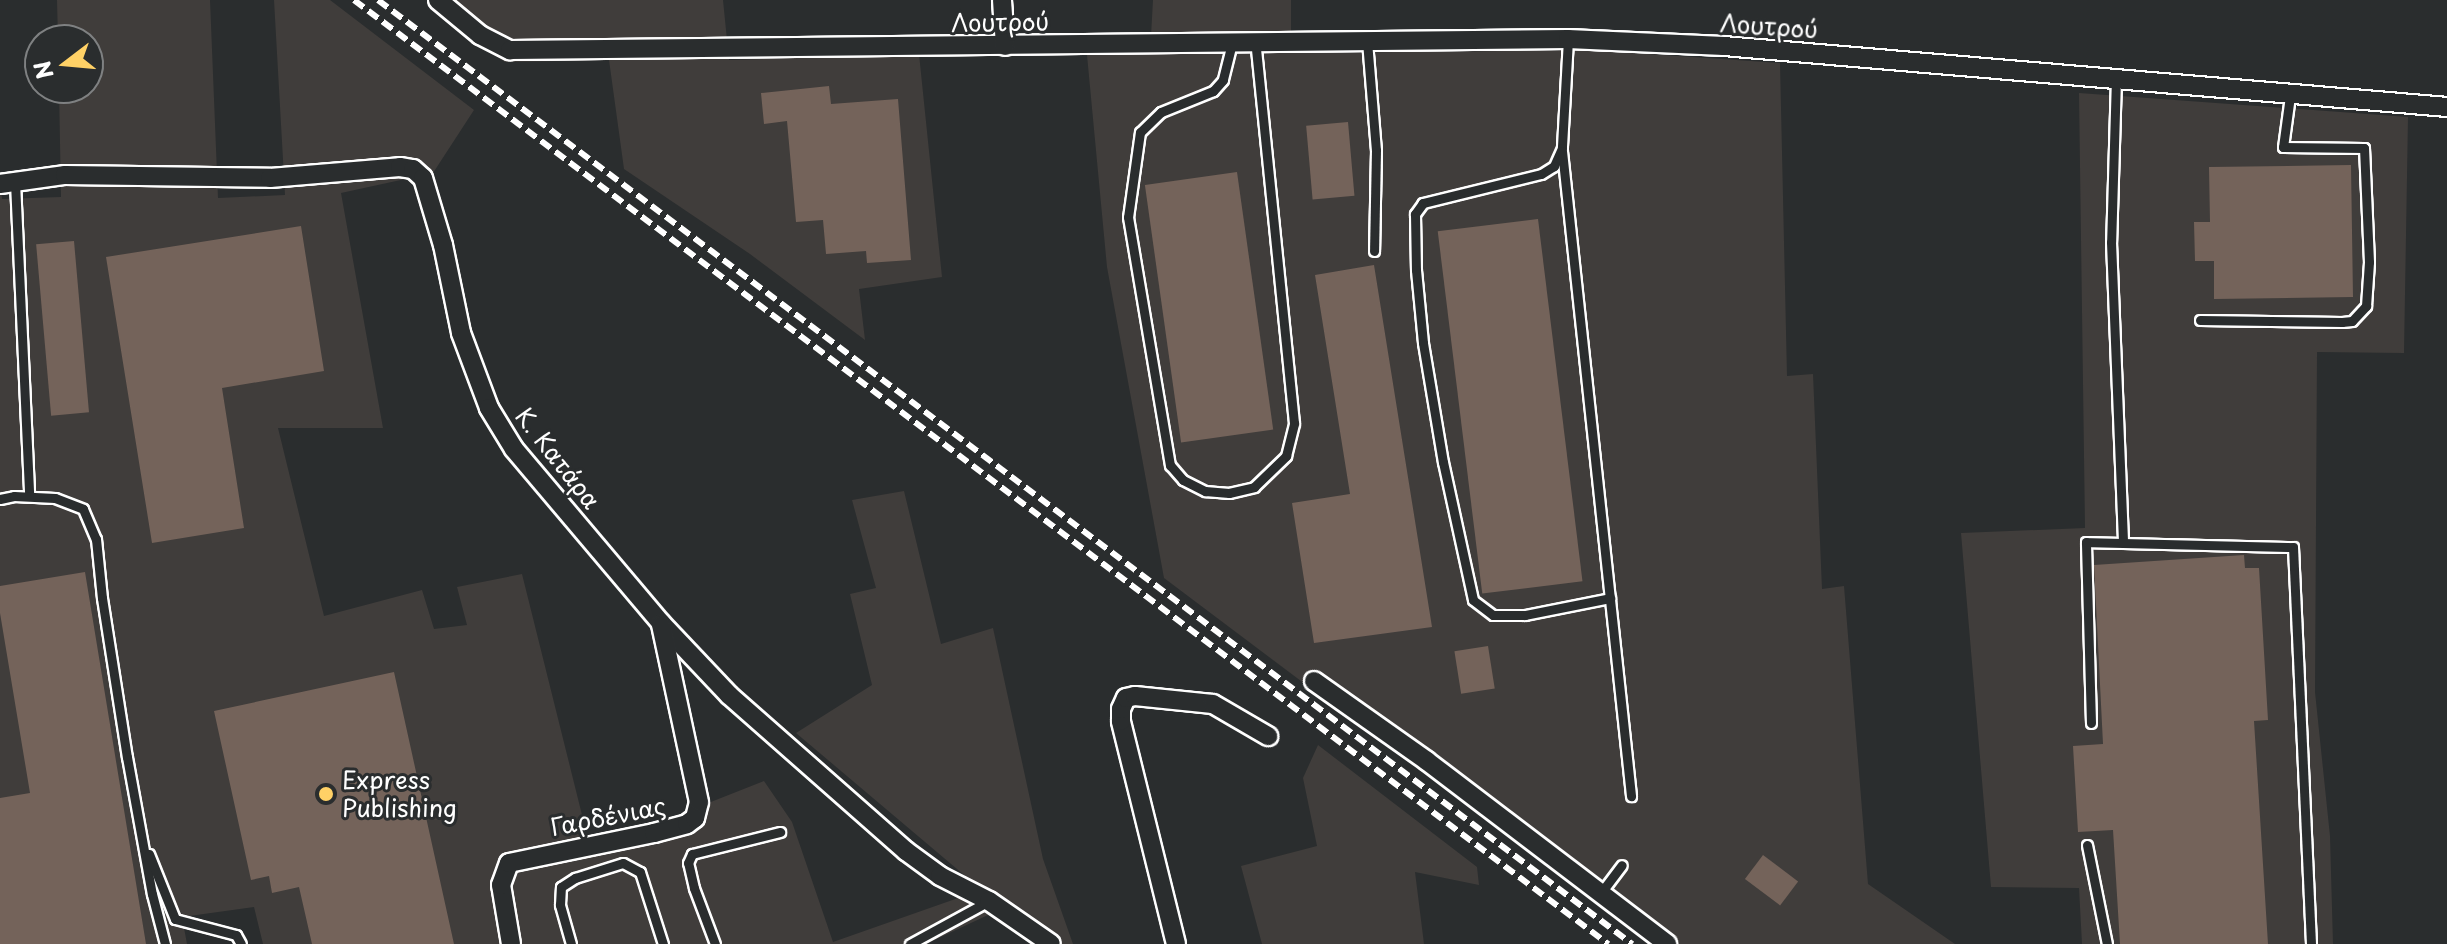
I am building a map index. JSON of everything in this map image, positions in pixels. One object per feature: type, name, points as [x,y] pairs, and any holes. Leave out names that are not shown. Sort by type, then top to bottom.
[{"type":"street","points":[[438,0],[459,8]]},
{"type":"street","points":[[1002,0],[1005,46]]},
{"type":"street","name":"Λουτρού","points":[[459,8],[480,35],[510,50],[1568,39],[1724,46],[2447,107]]},
{"type":"street","name":"Κ. Κατάρα","points":[[7,183],[65,175],[270,178],[400,167],[413,169],[423,178],[443,245],[461,333],[489,408],[514,449],[661,623],[729,695],[879,828],[940,876],[989,901],[1051,944]]},
{"type":"street","name":"Γαρδένιας","points":[[511,944],[501,885],[509,863],[654,833],[687,824],[695,818],[699,802],[661,623]]},
{"type":"street","points":[[1314,681],[1427,761],[1667,944]]},
{"type":"street","points":[[1176,944],[1121,721],[1126,698],[1159,696],[1213,704],[1268,736]]},
{"type":"lane","points":[[1568,39],[1562,148],[1631,796]]},
{"type":"lane","points":[[1367,41],[1376,150],[1374,251]]},
{"type":"lane","points":[[1232,43],[1223,80],[1213,91],[1161,112],[1140,132],[1128,217],[1170,465],[1183,480],[1205,491],[1229,493],[1254,487],[1286,456],[1294,423],[1255,42]]},
{"type":"lane","points":[[2116,78],[2111,242],[2123,543]]},
{"type":"lane","points":[[2200,320],[2342,322],[2360,315],[2366,306],[2369,262],[2364,148],[2283,147],[2290,96]]},
{"type":"lane","points":[[1562,148],[1554,166],[1541,174],[1423,203],[1415,214],[1414,243],[1423,343],[1443,462],[1473,600],[1493,615],[1525,615],[1610,598]]},
{"type":"lane","points":[[7,183],[29,496]]},
{"type":"lane","points":[[0,499],[29,496],[55,498],[83,509],[96,539],[102,598],[141,831],[165,944]]},
{"type":"lane","points":[[2091,723],[2086,542],[2293,547],[2311,944]]},
{"type":"lane","points":[[141,831],[175,919],[236,935],[241,944]]},
{"type":"lane","points":[[715,944],[694,888],[688,863],[692,854],[780,832]]},
{"type":"lane","points":[[2087,845],[2107,944]]},
{"type":"lane","points":[[571,944],[560,905],[561,887],[575,878],[623,863],[640,872],[663,944]]},
{"type":"lane","points":[[1600,894],[1622,865]]},
{"type":"lane","points":[[910,944],[989,901]]},
{"type":"shaded area","points":[[57,0],[210,0],[218,198],[285,195],[274,0],[330,0],[474,110],[433,173],[341,193],[383,428],[278,428],[324,616],[422,590],[434,629],[467,625],[457,587],[522,574],[588,839],[650,826],[764,781],[792,822],[833,942],[961,897],[970,880],[796,733],[872,685],[850,594],[876,588],[852,500],[904,491],[941,644],[993,628],[1043,859],[1073,944],[1031,944],[988,915],[926,944],[263,944],[254,907],[182,917],[187,944],[0,944],[0,181],[2,199],[61,197],[59,104],[104,104],[104,24],[58,24]]},
{"type":"shaded area","points":[[449,0],[723,0],[729,60],[919,54],[942,277],[859,289],[865,340],[750,254],[624,169],[609,60],[505,62],[451,25]]},
{"type":"shaded area","points":[[1153,0],[1291,0],[1291,53],[1590,50],[1780,63],[1787,376],[1813,374],[1822,589],[1844,586],[1868,884],[1955,944],[1651,944],[1164,578],[1107,267],[1087,55],[1150,54]]},
{"type":"shaded area","points":[[2079,93],[2408,117],[2404,353],[2317,352],[2315,692],[2330,836],[2333,944],[2082,944],[2079,888],[1991,887],[1961,533],[2085,528]]},
{"type":"shaded area","points":[[1318,745],[1477,867],[1479,885],[1415,872],[1424,944],[1262,944],[1241,866],[1317,846],[1303,778]]},
{"type":"building","points":[[829,86],[831,104],[898,99],[911,260],[867,263],[866,251],[826,254],[823,220],[796,222],[787,121],[764,124],[761,93]]},
{"type":"building","points":[[1348,122],[1354,196],[1313,199],[1306,126]]},
{"type":"building","points":[[2351,165],[2353,297],[2214,299],[2214,261],[2195,261],[2194,222],[2210,222],[2209,167]]},
{"type":"building","points":[[1237,172],[1273,429],[1181,442],[1145,185]]},
{"type":"building","points":[[1538,219],[1582,581],[1482,594],[1438,231]]},
{"type":"building","points":[[301,226],[324,371],[222,388],[244,528],[152,543],[106,257]]},
{"type":"building","points":[[74,241],[89,412],[51,416],[36,244]]},
{"type":"building","points":[[1374,265],[1432,627],[1314,643],[1292,503],[1350,494],[1315,275]]},
{"type":"building","points":[[2244,555],[2245,568],[2259,568],[2268,720],[2254,721],[2268,944],[2120,944],[2113,830],[2078,832],[2073,746],[2103,744],[2094,565]]},
{"type":"building","points":[[85,572],[146,944],[0,944],[0,798],[30,793],[0,613],[0,586]]},
{"type":"building","points":[[1488,646],[1495,688],[1461,694],[1454,651]]},
{"type":"building","name":"Express Publishing","points":[[394,672],[454,944],[312,944],[299,887],[272,893],[269,876],[251,880],[214,711]]},
{"type":"building","points":[[1763,855],[1798,881],[1780,905],[1745,879]]},
{"type":"railway","points":[[354,0],[1608,944]]},
{"type":"railway","points":[[378,0],[1632,944]]},
{"type":"place","name":"Express Publishing","points":[[326,794]]}]
